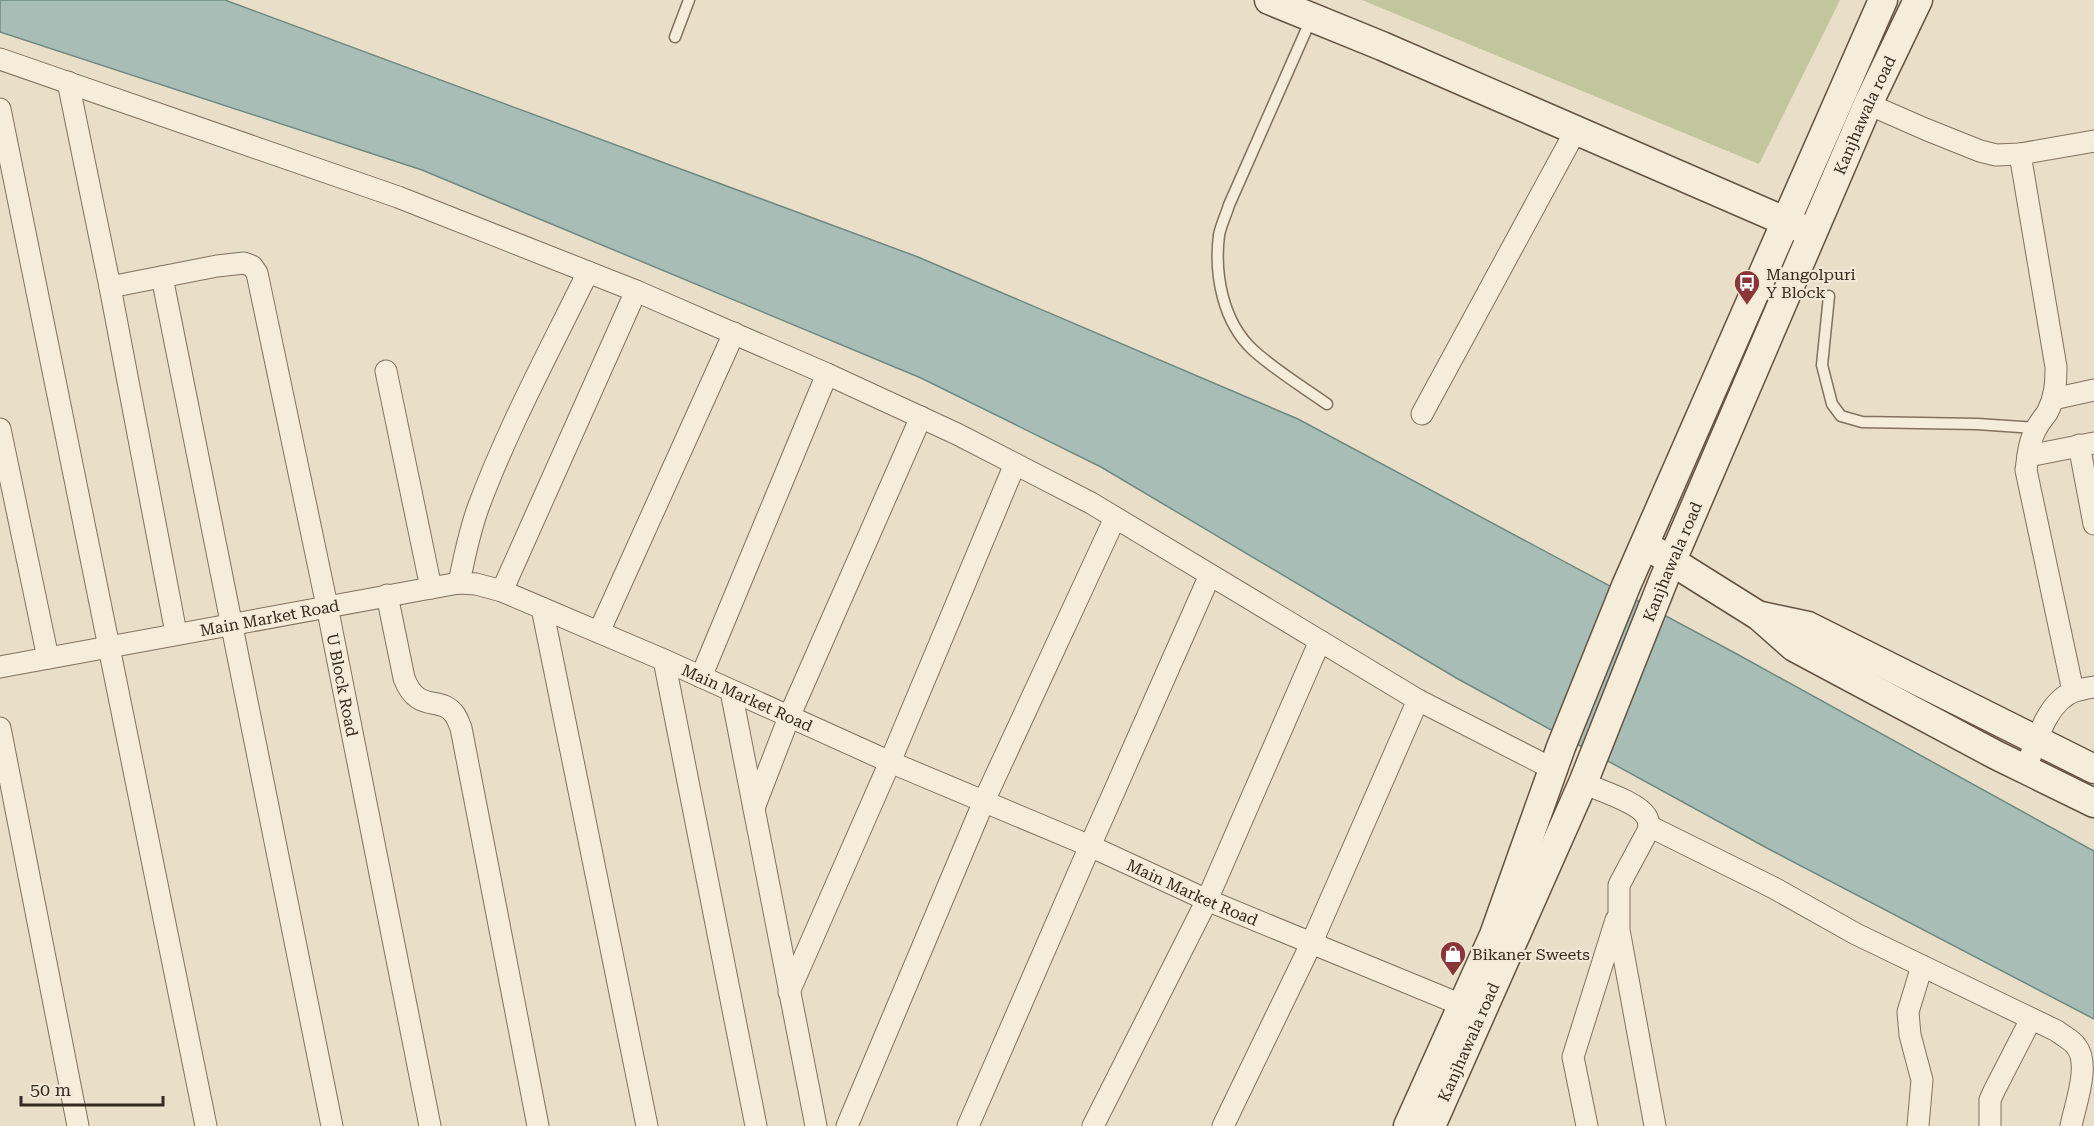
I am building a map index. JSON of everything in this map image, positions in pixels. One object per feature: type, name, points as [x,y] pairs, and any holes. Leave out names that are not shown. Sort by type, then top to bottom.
[{"type":"main road","points":[[1269,0],[1382,46],[1813,233]]},
{"type":"main road","name":"Kanjhawala road","points":[[1431,1126],[1472,1009],[1494,935],[1557,758],[1626,586],[1883,0]]},
{"type":"main road","name":"Kanjhawala road","points":[[1408,1126],[1472,1009],[1586,775],[1671,561],[1868,104],[1918,0]]},
{"type":"main road","points":[[1645,544],[1759,616],[1794,647],[2025,770],[2094,803]]},
{"type":"main road","points":[[1759,616],[1808,626],[2094,769]]},
{"type":"street","points":[[0,59],[398,197],[636,291],[827,374],[921,417],[1091,503],[1418,700],[1557,758]]},
{"type":"street","points":[[68,82],[176,633]]},
{"type":"street","points":[[1868,104],[1980,151],[1996,155],[2020,154],[2094,141]]},
{"type":"street","points":[[0,110],[206,1126]]},
{"type":"street","points":[[1422,414],[1576,130]]},
{"type":"street","points":[[2020,154],[2056,367],[2056,387],[2053,399],[2036,428],[2026,470],[2073,691]]},
{"type":"street","name":"U Block Road","points":[[110,287],[244,263],[252,266],[257,273],[327,606],[430,1126]]},
{"type":"street","points":[[459,584],[478,509],[508,436],[588,272]]},
{"type":"street","points":[[162,277],[332,1126]]},
{"type":"street","points":[[502,591],[636,291]]},
{"type":"street","points":[[599,632],[734,333]]},
{"type":"street","points":[[386,371],[431,588]]},
{"type":"street","points":[[701,677],[827,374]]},
{"type":"street","points":[[2053,399],[2094,390]]},
{"type":"street","points":[[753,809],[789,717],[921,417]]},
{"type":"street","points":[[0,429],[48,658]]},
{"type":"street","points":[[2028,456],[2086,444],[2094,524]]},
{"type":"street","points":[[789,992],[890,762],[1015,464]]},
{"type":"street","points":[[847,1126],[984,801],[1115,518]]},
{"type":"street","points":[[968,1126],[1210,575]]},
{"type":"street","name":"Main Market Road","points":[[0,667],[387,595],[459,584],[476,584],[502,591],[599,632],[890,762],[1090,846],[1207,900],[1472,1009]]},
{"type":"street","points":[[387,595],[408,690],[417,699],[447,707],[455,714],[461,728],[538,1126]]},
{"type":"street","points":[[542,608],[646,1126]]},
{"type":"street","points":[[1093,1126],[1207,900],[1320,641]]},
{"type":"street","points":[[664,660],[756,1126]]},
{"type":"street","points":[[2025,770],[2055,705],[2073,691],[2094,687]]},
{"type":"street","points":[[731,691],[816,1126]]},
{"type":"street","points":[[1223,1126],[1311,942],[1418,700]]},
{"type":"street","points":[[0,728],[78,1126]]},
{"type":"street","points":[[1586,775],[1640,809],[1647,817],[1649,826],[1619,885],[1619,930],[1655,1126]]},
{"type":"street","points":[[1649,826],[1774,888],[1856,934],[2057,1031],[2076,1046],[2083,1059],[2082,1076],[2071,1126]]},
{"type":"street","points":[[1587,1126],[1573,1057],[1619,910]]},
{"type":"street","points":[[1918,1126],[1922,1080],[1910,1035],[1908,1012],[1922,966]]},
{"type":"street","points":[[1990,1126],[1990,1100],[2031,1019]]},
{"type":"lane","points":[[675,37],[689,0]]},
{"type":"lane","points":[[1312,17],[1229,205],[1220,234],[1218,261],[1226,309],[1236,330],[1252,350],[1327,404]]},
{"type":"lane","points":[[1829,296],[1822,365],[1832,404],[1841,416],[1862,422],[1977,424],[2036,428]]},
{"type":"green space","points":[[1362,0],[1840,0],[1759,164]]},
{"type":"water","points":[[0,0],[225,0],[918,257],[1298,419],[1735,653],[2094,851],[2094,1019],[1765,847],[1458,679],[1101,467],[921,378],[422,170],[0,32]]},
{"type":"place","name":"Mangolpuri Y Block","points":[[1747,306]]},
{"type":"place","name":"Bikaner Sweets","points":[[1453,977]]}]
